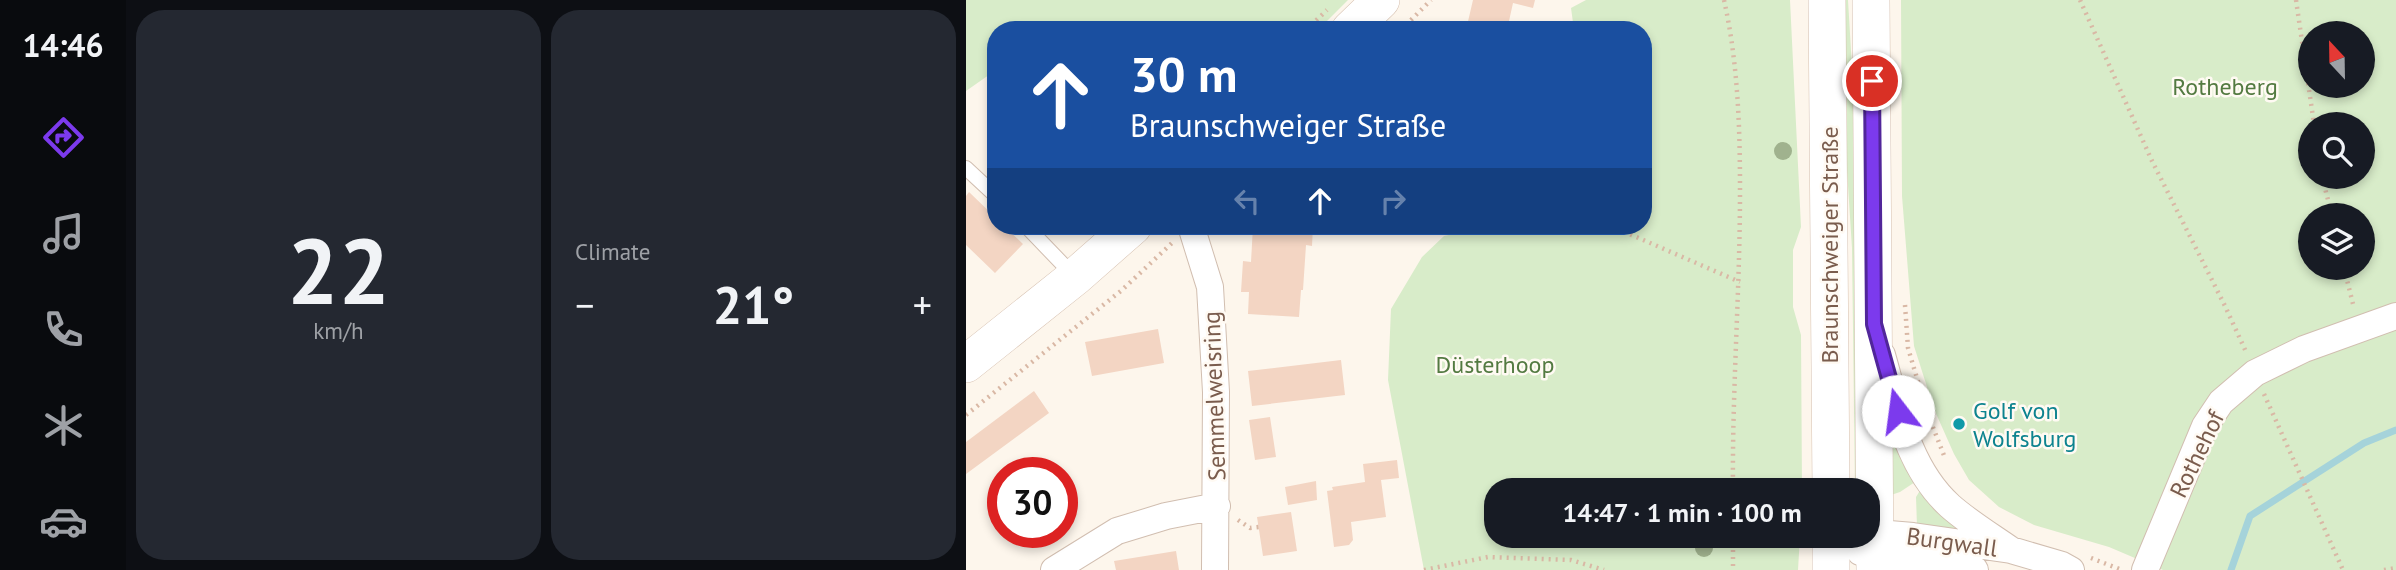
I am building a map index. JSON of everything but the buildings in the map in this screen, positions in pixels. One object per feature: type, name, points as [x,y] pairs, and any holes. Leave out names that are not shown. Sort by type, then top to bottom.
[{"type":"main road","name":"Braunschweiger Straße","points":[[1825,0],[1831,478]]},
{"type":"main road","name":"Braunschweiger Straße","points":[[1871,0],[1874,554]]},
{"type":"main road","points":[[966,364],[1123,235]]},
{"type":"street","name":"Semmelweisring","points":[[1188,235],[1210,287],[1216,392],[1215,570]]},
{"type":"street","name":"Rothehof","points":[[2145,570],[2205,426],[2221,402],[2255,373],[2304,349],[2396,316]]},
{"type":"street","name":"Burgwall","points":[[1874,324],[1904,432],[1926,477],[1949,505],[2011,550]]},
{"type":"street","points":[[1054,570],[1117,531],[1167,516],[1217,506]]},
{"type":"street","name":"Burgwall","points":[[1874,554],[1913,536],[2011,550],[2062,565],[2075,562]]},
{"type":"street","name":"Burgwall","points":[[1831,550],[1975,570]]},
{"type":"lane","points":[[966,168],[987,188]]},
{"type":"lane","points":[[1035,235],[1075,277]]},
{"type":"path","points":[[1410,21],[1431,0]]},
{"type":"path","points":[[1724,0],[1733,38],[1740,132],[1740,282],[1733,478]]},
{"type":"path","points":[[2080,0],[2152,161],[2225,306],[2343,570]]},
{"type":"path","points":[[2296,0],[2312,112]]},
{"type":"path","points":[[966,415],[1122,290],[1181,235]]},
{"type":"path","points":[[1632,235],[1740,282]]},
{"type":"path","points":[[2347,280],[2359,330]]},
{"type":"path","points":[[1904,293],[1908,348],[1927,412],[1947,462]]},
{"type":"path","points":[[1733,548],[1733,570]]},
{"type":"path","points":[[1424,570],[1489,557],[1571,560],[1604,570]]},
{"type":"path","points":[[2075,562],[2123,570]]},
{"type":"path","points":[[2384,570],[2396,568]]},
{"type":"green space","points":[[966,0],[1348,0],[1327,21],[987,21],[987,76],[966,91]]},
{"type":"green space","name":"Düsterhoop","points":[[1586,0],[1790,0],[1801,227],[1793,250],[1793,307],[1801,335],[1802,478],[1484,478],[1484,548],[1799,548],[1798,570],[1424,570],[1388,380],[1391,309],[1422,257],[1444,236],[1449,235],[1652,235],[1652,21],[1573,21],[1571,8]]},
{"type":"green space","points":[[1841,0],[1848,0],[1856,135],[1861,478],[1855,478],[1852,248],[1843,108]]},
{"type":"green space","name":"Rotheberg","points":[[1901,0],[2396,0],[2396,570],[2163,570],[2109,547],[2034,525],[1999,507],[1969,480],[1934,409],[1914,346],[1902,196]]},
{"type":"green space","points":[[1891,439],[1894,440],[1915,482],[1888,496]]},
{"type":"green space","points":[[1921,489],[1957,529],[1917,526],[1916,497]]},
{"type":"waterway","points":[[2231,570],[2250,516],[2364,443],[2396,430]]},
{"type":"place","name":"Golf von Wolfsburg","points":[[1959,424]]},
{"type":"route","points":[[1872,81],[1874,324],[1898,411]]}]
